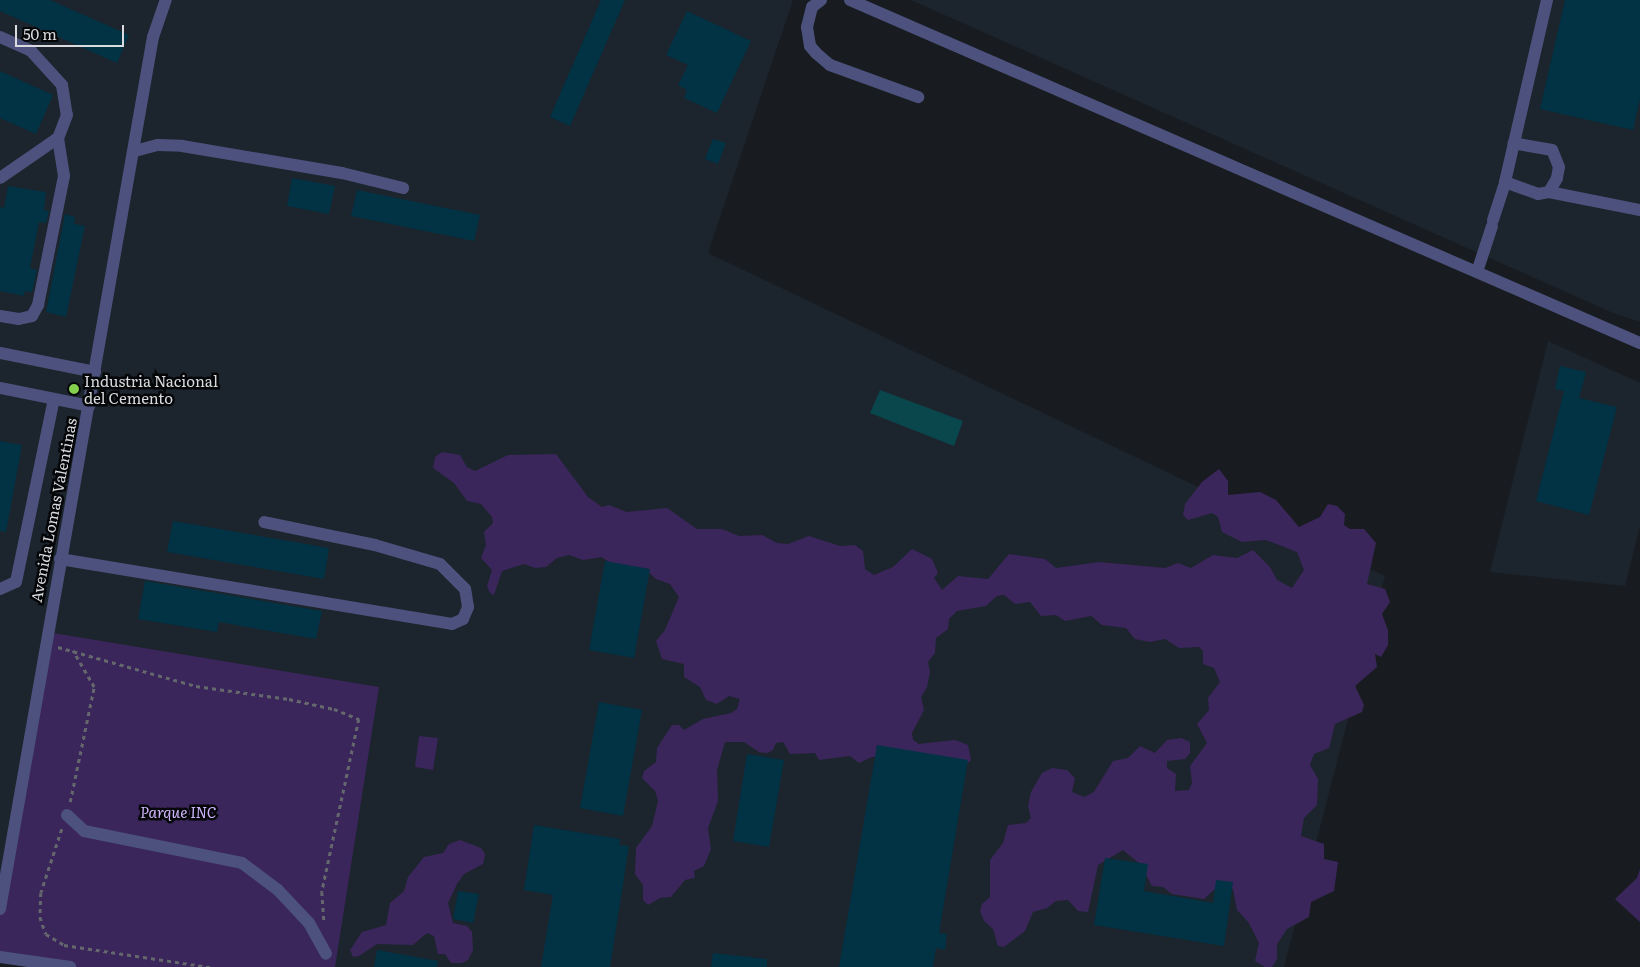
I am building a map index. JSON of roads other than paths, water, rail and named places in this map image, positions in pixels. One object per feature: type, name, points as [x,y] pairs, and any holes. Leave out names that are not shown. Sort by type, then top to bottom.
[{"type":"street","name":"Avenida Lomas Valentinas","points":[[0,909],[45,643],[135,151],[153,37],[166,0]]},
{"type":"street","points":[[821,0],[812,7],[806,28],[810,46],[816,54],[830,65],[918,98]]},
{"type":"street","points":[[850,0],[1640,343]]},
{"type":"street","points":[[1477,272],[1505,182],[1547,0]]},
{"type":"street","points":[[0,37],[31,51],[62,85],[67,115],[58,138],[64,176],[38,305],[32,316],[19,319],[0,316]]},
{"type":"street","points":[[0,178],[58,138]]},
{"type":"street","points":[[1514,143],[1552,150],[1559,167],[1558,178],[1550,192]]},
{"type":"street","points":[[135,151],[158,145],[182,146],[342,173],[403,188]]},
{"type":"street","points":[[1505,182],[1538,194],[1550,192],[1640,210]]},
{"type":"street","points":[[0,353],[94,372]]},
{"type":"street","points":[[0,388],[88,406]]},
{"type":"street","points":[[0,588],[16,582],[54,399]]},
{"type":"street","points":[[60,559],[452,624],[463,619],[468,607],[465,589],[440,564],[375,546],[264,522]]},
{"type":"street","points":[[67,815],[84,831],[242,863],[278,890],[309,923],[326,954]]},
{"type":"street","points":[[0,957],[70,967]]},
{"type":"water","points":[[880,390],[963,421],[954,446],[870,413]]},
{"type":"place","name":"Industria Nacional del Cemento","points":[[74,389]]},
{"type":"park label","name":"Parque INC","points":[[178,812]]}]
